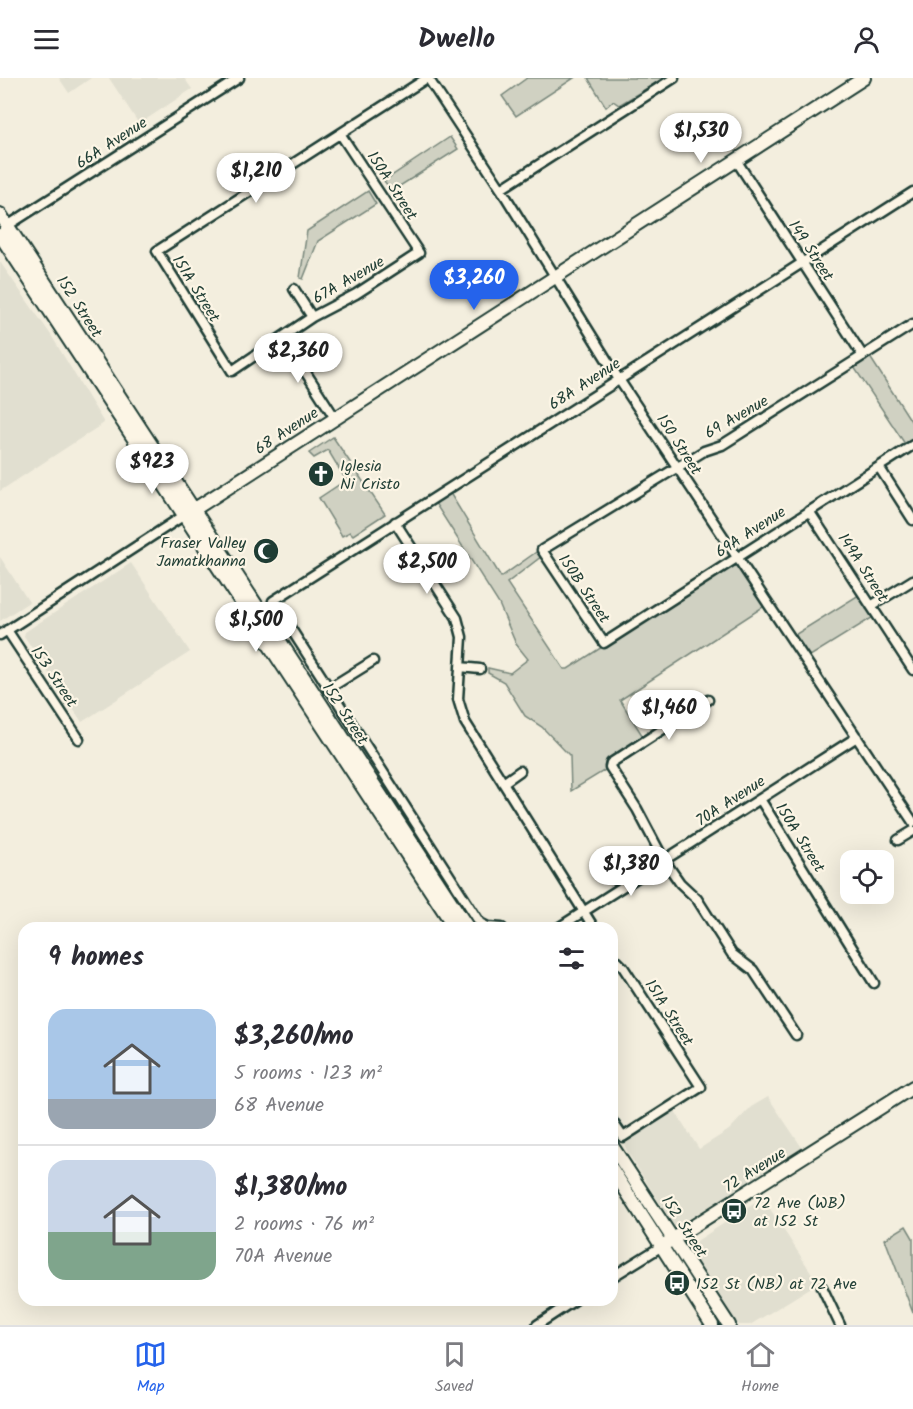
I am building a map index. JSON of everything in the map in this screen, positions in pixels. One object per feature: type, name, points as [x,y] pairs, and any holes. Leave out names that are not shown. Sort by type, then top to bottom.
[{"type":"main road","name":"68 Avenue","points":[[188,513],[864,78]]},
{"type":"main road","name":"152 Street","points":[[0,214],[2,230],[188,513],[450,922]]},
{"type":"main road","name":"152 Street","points":[[188,513],[464,922]]},
{"type":"main road","name":"72 Avenue","points":[[662,1246],[913,1087]]},
{"type":"main road","name":"152 Street","points":[[618,1155],[729,1325]]},
{"type":"main road","name":"152 Street","points":[[618,1178],[712,1325]]},
{"type":"street","name":"66A Avenue","points":[[2,230],[239,78]]},
{"type":"street","points":[[341,135],[428,78]]},
{"type":"street","name":"150 Street","points":[[428,78],[501,189],[618,378],[913,822]]},
{"type":"street","points":[[501,189],[674,78]]},
{"type":"street","name":"151A Street","points":[[232,370],[157,251],[341,135]]},
{"type":"street","name":"150A Street","points":[[341,135],[419,253]]},
{"type":"street","name":"149 Street","points":[[736,160],[863,356]]},
{"type":"street","name":"68A Avenue","points":[[328,689],[273,601],[618,378],[913,192]]},
{"type":"street","name":"67A Avenue","points":[[232,370],[312,317],[356,294],[419,253]]},
{"type":"street","points":[[294,289],[312,317]]},
{"type":"street","name":"69 Avenue","points":[[542,550],[704,451],[722,445],[913,324]]},
{"type":"street","points":[[283,337],[335,418]]},
{"type":"street","name":"69A Avenue","points":[[604,643],[913,445]]},
{"type":"street","points":[[879,467],[913,519]]},
{"type":"street","name":"149A Street","points":[[809,512],[913,670]]},
{"type":"street","name":"68 Avenue","points":[[3,633],[188,513]]},
{"type":"street","points":[[395,522],[457,618],[462,637],[458,699],[465,722],[590,922]]},
{"type":"street","name":"150B Street","points":[[542,550],[604,643]]},
{"type":"street","points":[[871,606],[913,580]]},
{"type":"street","name":"153 Street","points":[[3,633],[79,739]]},
{"type":"street","points":[[374,661],[328,689],[479,922]]},
{"type":"street","points":[[460,667],[480,669]]},
{"type":"street","points":[[708,700],[611,763],[610,767],[638,809],[664,860],[680,883],[697,899],[732,954],[753,970],[796,1035]]},
{"type":"street","name":"70A Avenue","points":[[567,922],[857,737]]},
{"type":"street","points":[[503,783],[520,771]]},
{"type":"street","name":"150A Street","points":[[760,799],[874,983]]},
{"type":"street","points":[[898,840],[913,831]]},
{"type":"street","name":"151A Street","points":[[618,962],[701,1087],[623,1137],[618,1130]]},
{"type":"street","name":"72 Avenue","points":[[618,1273],[662,1246]]},
{"type":"street","points":[[822,1287],[840,1325]]},
{"type":"street","points":[[537,1325],[566,1306]]},
{"type":"shaded area","points":[[59,78],[91,78],[69,93]]},
{"type":"shaded area","points":[[109,78],[184,78],[192,89],[139,124]]},
{"type":"shaded area","points":[[527,78],[574,78],[516,116],[502,96]]},
{"type":"shaded area","points":[[588,78],[664,78],[619,105],[613,101],[606,107]]},
{"type":"shaded area","points":[[450,137],[458,149],[392,191],[384,181]]},
{"type":"shaded area","points":[[368,191],[376,204],[318,241],[303,279],[300,278],[307,231]]},
{"type":"shaded area","points":[[0,262],[51,335],[104,423],[0,491]]},
{"type":"shaded area","points":[[870,357],[913,424],[913,443],[907,447],[854,367]]},
{"type":"shaded area","points":[[333,437],[385,514],[353,535],[350,532],[342,536],[319,498],[346,480],[328,450],[314,458],[309,453]]},
{"type":"shaded area","points":[[450,493],[501,577],[539,550],[542,556],[507,583],[564,669],[568,669],[737,560],[766,605],[620,700],[644,738],[605,763],[607,769],[571,791],[570,756],[542,727],[525,716],[504,682],[488,673],[488,668],[510,673],[528,659],[516,644],[499,604],[435,503]]},
{"type":"shaded area","points":[[0,557],[29,602],[0,621]]},
{"type":"shaded area","points":[[131,563],[190,652],[82,722],[24,636],[25,632]]},
{"type":"shaded area","points":[[862,593],[875,616],[807,658],[793,636]]},
{"type":"shaded area","points":[[768,1097],[803,1149],[675,1227],[628,1153],[623,1141],[675,1111],[699,1149],[729,1130],[751,1107]]},
{"type":"shaded area","points":[[763,1198],[818,1283],[750,1325],[738,1325],[688,1249],[689,1246]]},
{"type":"shaded area","points":[[906,1226],[913,1238],[913,1313],[885,1239]]},
{"type":"place","name":"Iglesia Ni Cristo","points":[[321,474]]},
{"type":"place","name":"Fraser Valley Jamatkhanna","points":[[266,551]]},
{"type":"place","name":"72 Ave (WB) at 152 St","points":[[734,1211]]},
{"type":"place","name":"152 St (NB) at 72 Ave","points":[[677,1283]]}]
